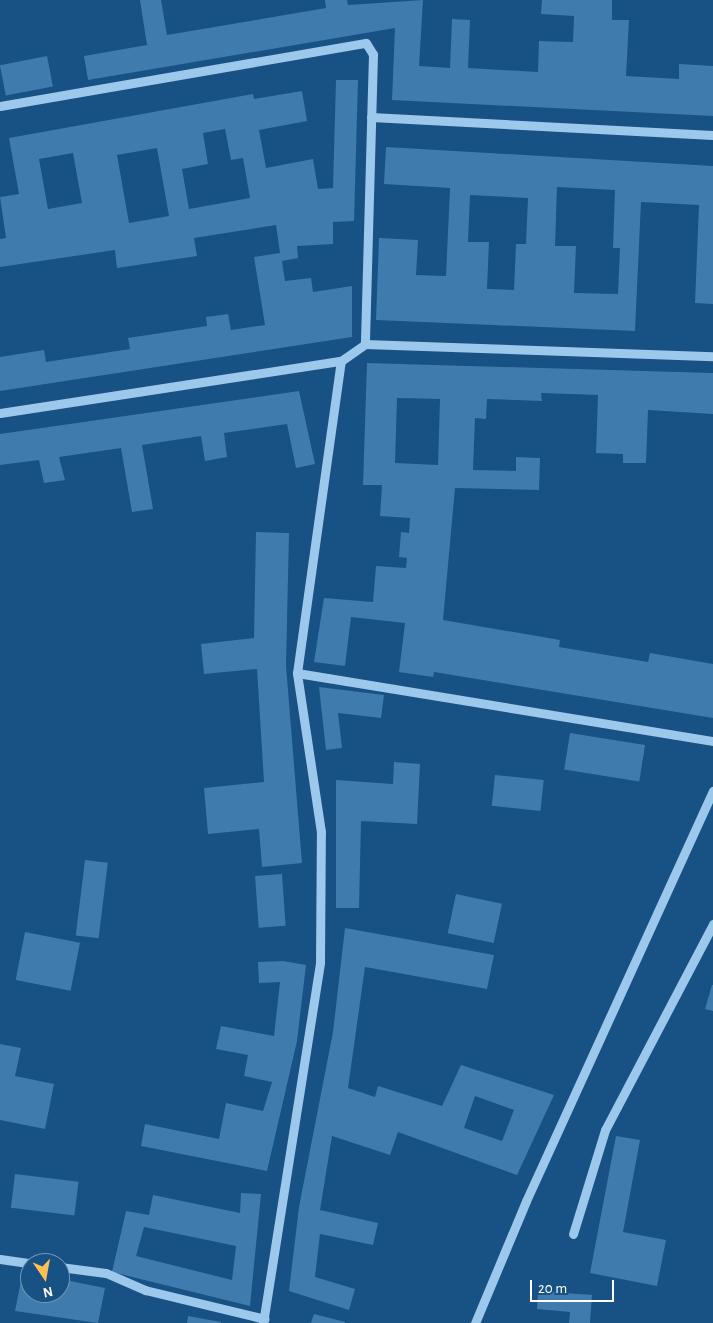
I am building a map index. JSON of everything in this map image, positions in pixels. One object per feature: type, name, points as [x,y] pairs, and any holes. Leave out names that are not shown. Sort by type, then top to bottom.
[{"type":"street","points":[[0,106],[366,43],[374,54],[365,344]]},
{"type":"street","points":[[371,117],[713,135]]},
{"type":"street","points":[[0,413],[341,361],[365,344],[713,356]]},
{"type":"street","points":[[70,1268],[106,1273],[145,1290],[264,1321],[320,962],[321,832],[297,673],[341,361]]},
{"type":"street","points":[[297,673],[713,741]]},
{"type":"street","points":[[475,1323],[526,1201],[713,791]]},
{"type":"street","points":[[574,1234],[605,1130],[713,924]]},
{"type":"street","points":[[0,1259],[20,1262]]},
{"type":"building","points":[[140,0],[161,0],[167,35],[326,8],[325,0],[347,0],[348,5],[423,0],[419,66],[450,68],[452,19],[470,20],[468,68],[538,72],[539,41],[573,42],[574,16],[541,14],[542,0],[612,0],[612,20],[629,20],[626,76],[679,79],[679,64],[713,66],[713,116],[392,100],[395,28],[88,80],[84,56],[147,45]]},
{"type":"building","points":[[47,56],[53,86],[6,96],[0,65]]},
{"type":"building","points":[[336,80],[358,80],[354,221],[333,222],[333,244],[297,246],[298,258],[282,261],[285,281],[311,278],[313,292],[352,286],[352,337],[0,391],[0,357],[44,350],[46,362],[130,349],[128,338],[207,326],[206,317],[228,314],[231,330],[265,325],[254,257],[280,253],[276,225],[194,238],[197,256],[117,268],[115,250],[0,267],[0,239],[6,238],[0,197],[19,194],[9,138],[253,94],[254,99],[302,91],[307,121],[259,130],[266,168],[313,159],[318,189],[333,188]],"holes":[[[225,129],[231,160],[243,158],[250,198],[189,209],[182,169],[208,164],[203,133]],[[157,148],[169,216],[129,223],[117,155]],[[73,153],[82,203],[48,209],[39,159]]]},
{"type":"building","points":[[386,147],[713,166],[713,304],[695,303],[699,205],[641,202],[635,331],[376,320],[379,238],[418,240],[416,275],[446,276],[450,188],[384,184]],"holes":[[[557,187],[615,190],[613,248],[620,248],[618,294],[574,293],[576,246],[555,246]],[[470,195],[528,198],[526,244],[516,244],[514,290],[487,289],[489,242],[468,242]]]},
{"type":"building","points":[[367,363],[713,373],[713,414],[648,410],[646,463],[623,463],[623,454],[596,453],[598,395],[541,393],[542,401],[487,399],[486,419],[475,418],[473,470],[516,471],[516,457],[540,458],[539,490],[455,488],[443,620],[560,640],[559,647],[648,662],[650,653],[713,664],[713,718],[434,672],[433,677],[399,672],[405,623],[351,617],[345,666],[314,662],[324,598],[373,602],[376,566],[406,568],[407,558],[399,557],[401,532],[409,533],[410,518],[380,516],[382,485],[363,485]],"holes":[[[397,398],[440,399],[438,465],[395,463]]]},
{"type":"building","points":[[299,391],[315,464],[296,468],[287,424],[224,433],[227,457],[205,461],[201,436],[142,445],[153,509],[132,512],[121,448],[59,457],[65,480],[44,483],[39,460],[0,465],[0,434]]},
{"type":"building","points":[[256,532],[289,533],[286,666],[302,863],[262,867],[259,829],[208,834],[204,788],[264,782],[257,669],[204,674],[201,644],[254,638]]},
{"type":"building","points":[[319,687],[384,695],[381,718],[338,713],[342,748],[326,750]]},
{"type":"building","points":[[570,733],[645,745],[639,781],[564,770]]},
{"type":"building","points":[[394,762],[420,764],[417,824],[361,821],[359,908],[336,908],[336,780],[393,784]]},
{"type":"building","points":[[495,775],[544,780],[540,811],[492,806]]},
{"type":"building","points":[[85,860],[108,863],[99,938],[76,935]]},
{"type":"building","points":[[282,874],[286,926],[259,928],[255,876]]},
{"type":"building","points":[[456,894],[502,904],[494,943],[448,933]]},
{"type":"building","points":[[345,928],[494,955],[487,989],[365,967],[348,1088],[375,1097],[378,1086],[442,1106],[461,1065],[554,1095],[517,1175],[398,1132],[390,1155],[332,1136],[320,1210],[378,1223],[373,1245],[320,1234],[315,1277],[355,1289],[349,1310],[289,1291],[299,1207],[333,1032]],"holes":[[[475,1096],[514,1110],[502,1141],[464,1128]]]},
{"type":"building","points":[[25,932],[80,943],[71,991],[16,980]]},
{"type":"building","points":[[283,961],[306,965],[297,1041],[267,1171],[141,1146],[145,1124],[219,1139],[226,1103],[263,1111],[272,1082],[244,1076],[248,1055],[216,1049],[221,1026],[274,1036],[280,982],[259,983],[258,962]]},
{"type":"building","points":[[713,985],[713,1011],[705,1009]]},
{"type":"building","points":[[0,1044],[21,1048],[15,1076],[54,1084],[45,1129],[0,1120]]},
{"type":"building","points":[[616,1136],[640,1140],[623,1232],[666,1240],[657,1286],[590,1273]]},
{"type":"building","points":[[15,1174],[79,1182],[74,1216],[11,1208]]},
{"type":"building","points":[[241,1193],[261,1194],[250,1306],[112,1272],[126,1211],[149,1215],[153,1195],[240,1213]],"holes":[[[144,1227],[236,1246],[232,1280],[136,1256]]]},
{"type":"building","points":[[70,1281],[105,1288],[98,1323],[15,1311],[20,1286],[20,1303],[70,1303]]},
{"type":"building","points":[[538,1291],[592,1295],[590,1323],[569,1323],[570,1312],[537,1309]]},
{"type":"building","points":[[314,1314],[345,1322],[345,1323],[311,1323]]},
{"type":"building","points":[[188,1316],[221,1322],[221,1323],[187,1323]]}]
